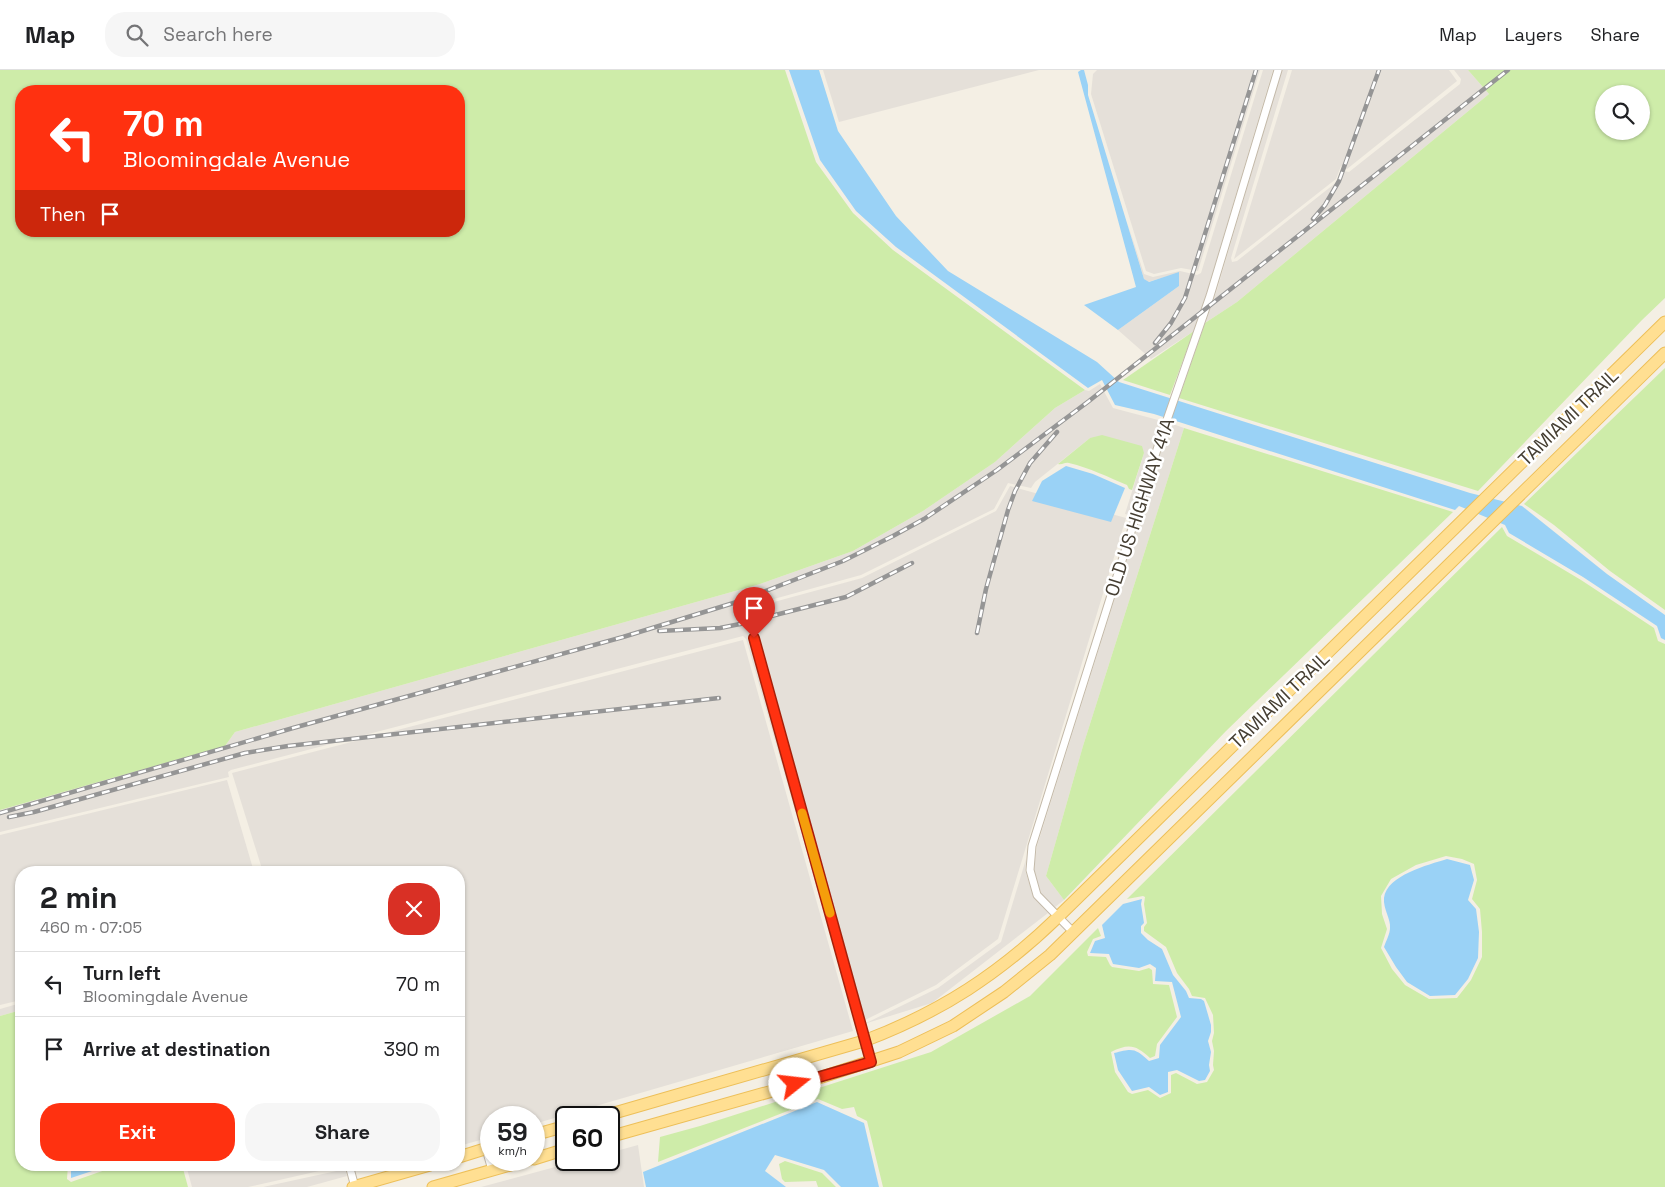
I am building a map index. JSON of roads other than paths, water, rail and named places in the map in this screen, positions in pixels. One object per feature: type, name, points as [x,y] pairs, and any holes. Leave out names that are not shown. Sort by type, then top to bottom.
[{"type":"main road","name":"TAMIAMI TRAIL","points":[[620,1111],[864,1041],[918,1018],[970,989],[1015,956],[1058,917],[1492,491],[1663,327]]},
{"type":"main road","name":"TAMIAMI TRAIL","points":[[620,1134],[871,1062],[899,1052],[953,1026],[1004,992],[1073,932],[1665,353]]},
{"type":"main road","points":[[465,1155],[480,1151]]},
{"type":"main road","points":[[354,1187],[409,1171]]},
{"type":"main road","points":[[433,1187],[489,1171]]},
{"type":"street","name":"OLD US HIGHWAY 41A","points":[[1073,932],[1037,895],[1030,870],[1032,846],[1166,422],[1210,296],[1278,70]]},
{"type":"street","points":[[754,638],[871,1062]]},
{"type":"street","points":[[350,1171],[354,1187]]},
{"type":"water","points":[[789,70],[819,70],[838,131],[896,216],[948,271],[1097,362],[1119,382],[1470,493],[1522,506],[1607,574],[1665,615],[1665,640],[1661,638],[1657,626],[1583,577],[1509,533],[1505,525],[1459,506],[1455,510],[1154,414],[1115,405],[1102,380],[1088,388],[896,247],[856,211],[820,160]]},
{"type":"water","points":[[1084,70],[1088,85],[1088,95],[1144,279],[1149,282],[1179,272],[1179,286],[1118,330],[1084,305],[1136,287],[1078,72]]},
{"type":"water","points":[[1066,466],[1093,474],[1125,488],[1111,522],[1032,501],[1042,481]]},
{"type":"water","points":[[1447,859],[1470,865],[1474,880],[1468,900],[1476,909],[1479,932],[1478,958],[1468,979],[1455,995],[1430,996],[1407,982],[1384,947],[1390,928],[1384,898],[1392,883],[1400,877]]},
{"type":"water","points":[[1142,899],[1144,923],[1141,926],[1141,933],[1162,949],[1173,975],[1186,991],[1189,998],[1204,1001],[1211,1025],[1208,1041],[1211,1052],[1210,1071],[1205,1080],[1199,1081],[1177,1070],[1168,1072],[1168,1092],[1160,1095],[1149,1087],[1132,1091],[1118,1070],[1114,1053],[1133,1050],[1149,1061],[1159,1058],[1160,1045],[1181,1017],[1172,982],[1155,981],[1156,968],[1150,964],[1139,968],[1113,964],[1109,954],[1090,953],[1095,941],[1105,938],[1102,925],[1123,904]]},
{"type":"water","points":[[817,1102],[864,1123],[879,1187],[841,1187],[824,1170],[775,1155],[765,1171],[786,1187],[646,1187],[643,1172]]},
{"type":"water","points":[[71,1171],[92,1171],[71,1178]]},
{"type":"railway","points":[[1155,343],[1171,323],[1185,298],[1256,70]]},
{"type":"railway","points":[[1313,219],[1325,205],[1339,181],[1379,70]]},
{"type":"railway","points":[[0,813],[293,728],[623,637],[740,601],[843,561],[924,519],[997,470],[1089,401],[1508,70]]},
{"type":"railway","points":[[977,633],[986,589],[1015,491],[1030,463],[1057,432]]},
{"type":"railway","points":[[659,631],[720,628],[846,597],[912,563]]},
{"type":"railway","points":[[9,817],[34,812],[245,753],[288,746],[719,698]]}]
